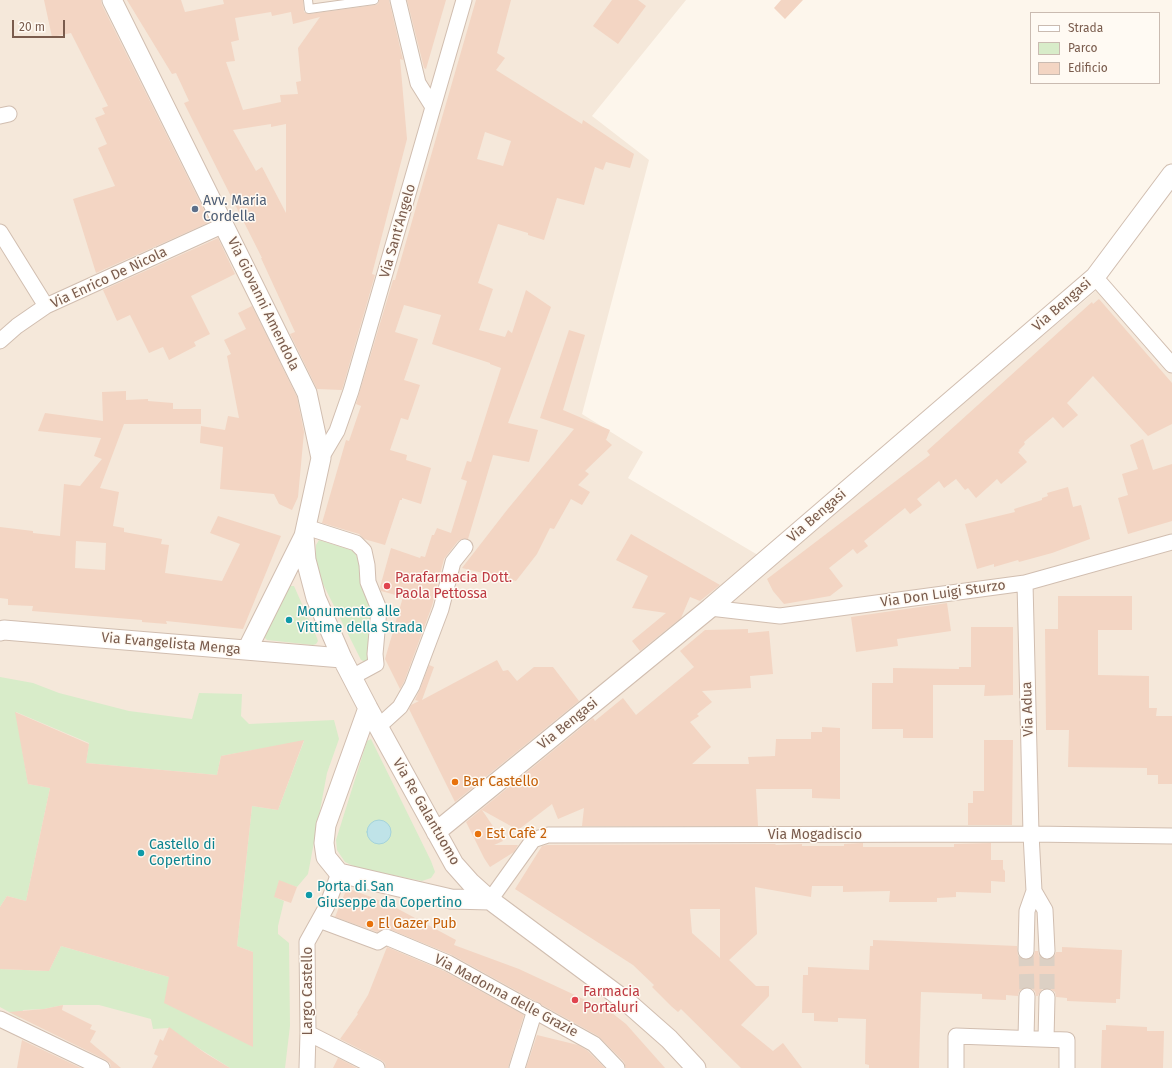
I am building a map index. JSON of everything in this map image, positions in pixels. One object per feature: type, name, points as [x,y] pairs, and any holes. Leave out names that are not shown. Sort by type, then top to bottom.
[{"type":"street","name":"Via Giovanni Amendola","points":[[112,0],[307,393],[321,458]]},
{"type":"street","points":[[398,0],[418,83],[433,107]]},
{"type":"street","name":"Via Sant'Angelo","points":[[321,458],[337,431],[351,391],[464,0]]},
{"type":"street","name":"Via Bengasi","points":[[436,832],[710,608],[1095,277],[1172,174]]},
{"type":"street","name":"Via Enrico De Nicola","points":[[0,341],[17,326],[46,306],[224,225]]},
{"type":"street","points":[[0,232],[46,306]]},
{"type":"street","points":[[1095,277],[1172,365]]},
{"type":"street","points":[[247,650],[305,532],[321,458]]},
{"type":"street","points":[[305,532],[356,542],[364,551],[368,582],[379,609],[375,654],[376,664],[352,677]]},
{"type":"street","name":"Via Re Galantuomo","points":[[305,532],[306,560],[316,598],[342,658],[378,727],[454,864],[470,882],[490,900],[627,1002],[669,1039],[696,1068]]},
{"type":"street","name":"Via Don Luigi Sturzo","points":[[710,608],[780,616],[1024,583],[1172,542]]},
{"type":"street","points":[[378,727],[400,707],[412,686],[441,609],[453,562],[465,547]]},
{"type":"street","name":"Via Adua","points":[[1024,583],[1034,891]]},
{"type":"street","name":"Via Evangelista Menga","points":[[0,631],[4,630],[342,658]]},
{"type":"street","points":[[368,708],[326,825],[324,843],[326,857],[339,873],[451,899],[490,900]]},
{"type":"street","name":"Via Mogadiscio","points":[[490,900],[533,840],[548,835],[1031,834],[1172,836]]},
{"type":"street","name":"Largo Castello","points":[[307,1068],[307,942],[327,906],[339,873]]},
{"type":"street","points":[[451,899],[462,873]]},
{"type":"street","points":[[1026,950],[1027,911],[1034,891]]},
{"type":"street","points":[[1034,891],[1045,910],[1047,951]]},
{"type":"street","name":"Via Madonna delle Grazie","points":[[319,920],[378,942],[386,937],[448,963],[594,1044],[617,1068]]},
{"type":"street","points":[[1026,1038],[1027,996]]},
{"type":"street","points":[[1046,1039],[1047,997]]},
{"type":"street","points":[[517,1068],[535,1010]]},
{"type":"street","points":[[0,1019],[102,1068]]},
{"type":"street","points":[[308,1033],[377,1068]]},
{"type":"street","points":[[956,1068],[956,1036],[1067,1040],[1067,1068]]},
{"type":"lane","points":[[308,0],[309,9],[374,0]]},
{"type":"shaded area","points":[[0,0],[686,0],[592,116],[649,160],[582,414],[643,452],[628,478],[773,564],[1098,289],[1172,374],[1172,1068],[0,1068]]},
{"type":"green space","points":[[319,540],[354,551],[357,557],[372,615],[375,654],[366,662],[361,660],[319,576],[316,567],[316,545]]},
{"type":"green space","points":[[287,586],[294,586],[317,638],[318,641],[316,644],[313,645],[267,640],[265,638],[265,634]]},
{"type":"green space","points":[[0,677],[33,683],[59,693],[129,711],[192,719],[199,693],[242,694],[241,716],[249,724],[334,720],[339,739],[327,773],[308,874],[297,887],[279,881],[275,897],[284,901],[278,926],[278,934],[289,943],[290,1026],[285,1068],[230,1068],[169,1028],[153,1029],[151,1019],[99,1005],[63,1005],[44,1009],[23,1010],[20,1018],[0,1007],[0,969],[49,971],[61,946],[169,977],[253,1046],[253,952],[237,946],[252,806],[278,810],[304,741],[221,756],[217,775],[86,763],[89,743],[16,712],[28,784],[50,788],[26,901],[7,896],[0,907]]},
{"type":"green space","points":[[371,739],[431,861],[435,872],[431,878],[422,881],[358,868],[345,862],[337,850],[336,840],[367,741]]},
{"type":"water","points":[[379,820],[388,823],[391,832],[388,841],[379,844],[370,841],[367,832],[370,823]]},
{"type":"building","points":[[44,0],[101,0],[102,5],[210,222],[96,273],[73,199],[115,186],[98,148],[107,144],[95,118],[105,114],[102,108],[108,106],[71,33],[52,37]]},
{"type":"building","points":[[127,0],[181,0],[185,12],[224,4],[223,0],[303,0],[304,12],[309,14],[375,5],[378,4],[379,0],[389,0],[403,60],[400,59],[407,139],[372,274],[375,275],[342,390],[317,389],[290,334],[295,332],[262,258],[184,103],[189,101],[176,73],[172,74]],"holes":[[[271,12],[272,16],[291,12],[293,24],[320,17],[298,48],[301,81],[296,82],[298,94],[280,95],[281,102],[243,110],[226,62],[235,61],[231,42],[239,40],[235,18]],[[271,124],[271,127],[286,124],[286,213],[262,167],[256,171],[233,130]]]},
{"type":"building","points":[[407,0],[446,0],[426,69],[424,68]]},
{"type":"building","points":[[476,0],[511,0],[497,53],[505,58],[496,70],[582,124],[583,120],[634,154],[630,168],[606,162],[603,170],[595,167],[584,205],[557,198],[544,240],[528,235],[528,233],[498,224],[478,283],[493,289],[479,330],[505,337],[508,330],[512,333],[526,290],[551,307],[508,423],[538,430],[529,462],[493,455],[468,539],[458,541],[444,559],[432,606],[404,682],[400,689],[385,659],[403,597],[381,591],[380,587],[391,548],[420,558],[421,556],[425,557],[432,535],[434,535],[437,528],[451,533],[467,481],[461,479],[467,461],[471,462],[501,368],[432,344],[441,315],[404,305],[395,332],[418,339],[404,380],[420,385],[408,420],[401,418],[390,450],[407,455],[406,460],[431,468],[421,504],[402,498],[402,500],[400,500],[385,545],[364,539],[359,534],[322,523],[346,440],[349,441],[361,406],[356,404],[393,280],[395,280]],"holes":[[[485,132],[511,141],[503,166],[477,159]]]},
{"type":"building","points":[[612,0],[638,0],[646,6],[618,44],[593,26]]},
{"type":"building","points":[[781,0],[803,0],[785,19],[774,8]]},
{"type":"building","points":[[218,238],[235,274],[191,296],[210,334],[194,342],[196,346],[169,360],[163,347],[149,353],[130,315],[117,321],[103,290]]},
{"type":"building","points":[[1099,299],[1172,383],[1172,424],[1148,436],[1093,376],[1067,403],[1078,415],[1063,428],[1053,417],[1024,442],[1025,444],[1018,452],[1027,462],[1001,484],[997,479],[976,498],[968,488],[965,490],[956,479],[944,488],[939,481],[917,499],[922,505],[910,514],[905,508],[864,541],[868,546],[857,554],[853,549],[829,568],[843,586],[830,596],[784,604],[773,591],[767,579],[930,455],[927,451],[1092,302],[1093,304]]},
{"type":"building","points":[[252,306],[297,397],[304,432],[298,497],[292,510],[279,504],[274,494],[220,489],[223,447],[200,443],[201,426],[225,430],[228,416],[239,418],[227,356],[231,354],[224,340],[246,329],[238,313]]},
{"type":"building","points":[[569,330],[585,335],[563,410],[610,430],[606,440],[612,445],[585,471],[589,474],[578,485],[590,492],[582,505],[571,499],[554,529],[550,528],[537,554],[516,581],[462,568],[507,510],[574,429],[540,418]]},
{"type":"building","points":[[126,391],[126,400],[148,399],[148,401],[173,403],[173,409],[201,409],[201,424],[124,424],[100,488],[119,492],[113,526],[124,528],[124,532],[162,539],[161,544],[169,545],[165,573],[222,581],[240,544],[210,533],[218,516],[281,536],[243,629],[166,621],[167,624],[142,622],[142,620],[32,611],[33,606],[8,605],[8,599],[0,598],[0,527],[60,536],[64,484],[80,486],[102,459],[94,456],[101,438],[38,431],[45,413],[103,421],[102,392]],"holes":[[[76,541],[106,543],[105,570],[75,568]]]},
{"type":"building","points":[[1143,439],[1153,470],[1172,464],[1172,521],[1128,534],[1118,498],[1128,495],[1122,474],[1138,469],[1130,445]]},
{"type":"building","points":[[1068,487],[1073,507],[1081,505],[1090,539],[1052,553],[1019,562],[1018,560],[994,567],[994,564],[977,569],[965,524],[1015,512],[1014,509],[1042,500],[1042,498],[1048,496],[1047,493]]},
{"type":"building","points":[[631,534],[720,585],[700,601],[690,597],[681,618],[640,651],[632,641],[666,613],[632,608],[648,576],[616,560]]},
{"type":"building","points":[[1058,596],[1132,596],[1132,630],[1098,630],[1098,675],[1149,676],[1149,708],[1157,708],[1156,716],[1172,716],[1172,784],[1158,784],[1158,775],[1147,775],[1147,768],[1068,767],[1069,730],[1046,730],[1045,629],[1058,629]]},
{"type":"building","points":[[947,603],[951,631],[897,639],[898,646],[856,652],[851,617]]},
{"type":"building","points":[[971,627],[1013,627],[1013,695],[984,696],[985,685],[933,685],[933,738],[903,738],[903,729],[872,729],[872,683],[893,683],[893,668],[959,669],[959,667],[971,667]]},
{"type":"building","points":[[748,629],[748,633],[769,631],[773,674],[750,676],[751,688],[702,691],[712,702],[697,714],[699,716],[690,722],[711,747],[692,764],[749,764],[748,757],[775,756],[776,739],[811,739],[811,732],[822,732],[822,727],[840,728],[840,799],[812,798],[812,789],[756,789],[758,826],[582,826],[584,808],[558,819],[552,804],[518,830],[482,810],[503,841],[494,845],[518,845],[514,852],[490,867],[466,822],[593,718],[595,721],[623,698],[636,715],[694,667],[680,651],[705,630]]},
{"type":"building","points":[[497,660],[503,671],[508,670],[517,681],[534,667],[553,667],[579,701],[455,802],[409,709],[411,705],[419,701],[415,700],[429,665],[434,667],[422,700]]},
{"type":"building","name":"Castello di Copertino","points":[[15,712],[89,744],[86,763],[217,775],[221,756],[304,740],[278,810],[252,806],[237,946],[253,952],[253,1047],[164,1003],[169,977],[61,946],[49,971],[0,969],[0,907],[7,896],[26,901],[50,788],[28,784]]},
{"type":"building","points":[[984,740],[1013,740],[1012,825],[968,825],[968,803],[973,803],[973,791],[984,791]]},
{"type":"building","points":[[863,843],[863,847],[954,847],[954,844],[991,843],[991,860],[1003,860],[1005,882],[991,881],[991,893],[956,892],[956,897],[937,898],[937,902],[889,902],[890,891],[843,892],[843,886],[812,886],[811,897],[755,887],[757,934],[729,960],[756,986],[769,986],[769,996],[741,1025],[773,1051],[783,1043],[802,1068],[741,1068],[681,1009],[678,1012],[671,1006],[652,987],[654,985],[633,965],[515,889],[542,846],[547,845],[802,844],[802,846],[844,846],[844,844]],"holes":[[[690,909],[720,909],[720,958],[692,933]]]},
{"type":"building","points":[[279,880],[297,887],[291,903],[274,897]]},
{"type":"building","points":[[347,888],[387,903],[456,940],[454,945],[519,969],[612,1013],[626,1024],[665,1068],[626,1068],[624,1062],[598,1036],[452,955],[389,929],[385,928],[377,932],[335,917]]},
{"type":"building","points":[[873,940],[1017,946],[1018,956],[1025,960],[1031,959],[1035,951],[1038,951],[1039,956],[1043,959],[1052,959],[1056,952],[1062,952],[1062,947],[1122,950],[1120,999],[1116,999],[1116,1003],[1067,1001],[1067,998],[1056,997],[1055,992],[1048,988],[1042,989],[1038,996],[1036,996],[1035,991],[1028,987],[1022,988],[1018,996],[1006,995],[1006,1000],[982,999],[982,994],[921,992],[919,1068],[869,1068],[869,1065],[865,1064],[866,1019],[838,1018],[838,1022],[814,1021],[814,1013],[802,1013],[803,975],[808,975],[808,967],[869,970],[870,946],[873,946]]},
{"type":"building","points":[[387,947],[444,971],[524,1015],[508,1068],[386,1068],[385,1063],[381,1060],[340,1039],[358,1014],[357,1013],[368,995]]},
{"type":"building","points":[[63,1005],[62,1010],[92,1025],[90,1029],[96,1031],[90,1042],[121,1068],[111,1068],[110,1063],[106,1060],[9,1012],[44,1009]]},
{"type":"building","points":[[1106,1025],[1147,1027],[1147,1031],[1164,1031],[1163,1068],[1101,1068],[1102,1030],[1106,1030]]},
{"type":"building","points":[[169,1027],[205,1053],[230,1068],[152,1068],[158,1056],[154,1054],[160,1039],[163,1041]]},
{"type":"building","points":[[537,1035],[578,1045],[588,1051],[605,1068],[526,1068]]},
{"type":"building","points":[[22,1040],[81,1068],[17,1068]]},
{"type":"building","points":[[338,1058],[357,1068],[333,1068]]},
{"type":"tunnel","points":[[1026,951],[1027,996]]},
{"type":"tunnel","points":[[1047,951],[1047,997]]},
{"type":"place","name":"Avv. Maria Cordella","points":[[195,209]]},
{"type":"place","name":"Parafarmacia Dott. Paola Pettossa","points":[[387,586]]},
{"type":"place","name":"Monumento alle Vittime della Strada","points":[[289,620]]},
{"type":"place","name":"Bar Castello","points":[[455,782]]},
{"type":"place","name":"Est Cafè 2","points":[[478,834]]},
{"type":"place","name":"Castello di Copertino","points":[[141,853]]},
{"type":"place","name":"Porta di San Giuseppe da Copertino","points":[[309,895]]},
{"type":"place","name":"El Gazer Pub","points":[[370,924]]},
{"type":"place","name":"Farmacia Portaluri","points":[[575,1000]]}]
